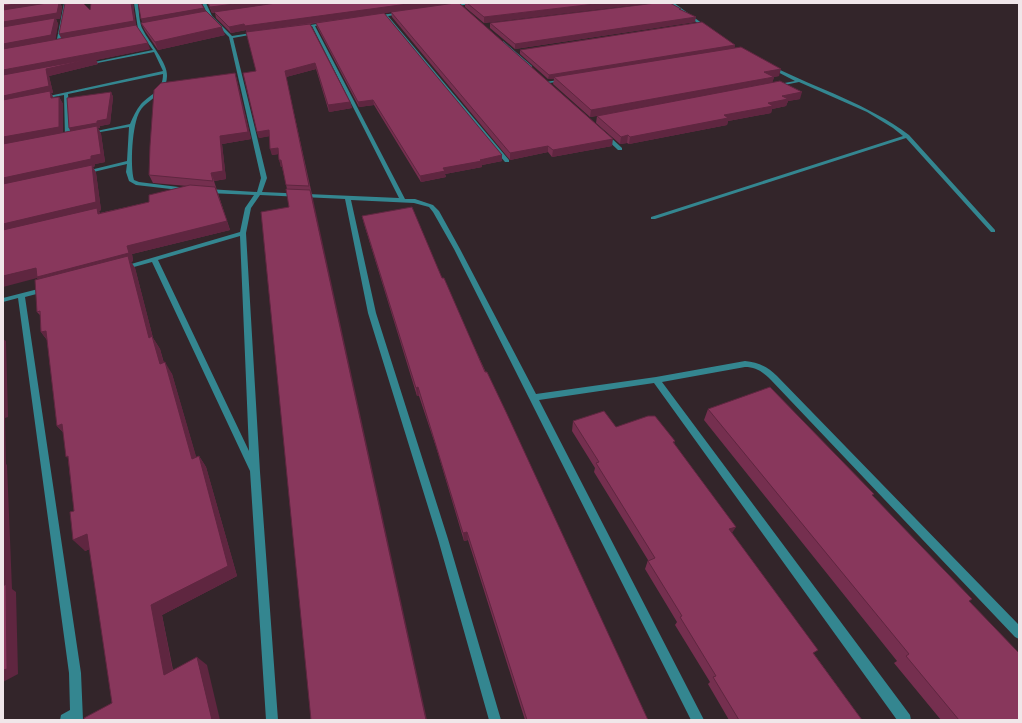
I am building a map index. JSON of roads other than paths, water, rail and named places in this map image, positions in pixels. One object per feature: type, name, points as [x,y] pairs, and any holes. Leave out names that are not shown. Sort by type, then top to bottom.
[{"type":"street","points":[[58,5],[66,3],[58,44]]},
{"type":"street","points":[[136,3],[140,29],[155,50],[165,72],[165,82],[162,89],[138,111],[132,125],[129,172],[132,180],[138,184],[189,190]]},
{"type":"street","points":[[204,3],[210,16],[231,37],[264,178],[260,193],[250,204],[243,233],[255,472],[272,720]]},
{"type":"street","points":[[446,7],[475,3]]},
{"type":"street","points":[[672,3],[712,32]]},
{"type":"street","points":[[459,5],[465,10]]},
{"type":"street","points":[[371,17],[406,12]]},
{"type":"street","points":[[203,17],[217,15]]},
{"type":"street","points":[[386,15],[507,161]]},
{"type":"street","points":[[55,23],[62,21]]},
{"type":"street","points":[[298,28],[335,22]]},
{"type":"street","points":[[693,26],[701,24]]},
{"type":"street","points":[[313,26],[403,200]]},
{"type":"street","points":[[133,30],[147,27]]},
{"type":"street","points":[[231,37],[261,33]]},
{"type":"street","points":[[499,39],[536,72]]},
{"type":"street","points":[[50,45],[65,42]]},
{"type":"street","points":[[79,65],[155,50]]},
{"type":"street","points":[[514,52],[522,50]]},
{"type":"street","points":[[766,65],[873,113],[895,126],[907,136],[993,231]]},
{"type":"street","points":[[38,98],[165,72]]},
{"type":"street","points":[[542,77],[553,87]]},
{"type":"street","points":[[548,82],[571,78]]},
{"type":"street","points":[[768,87],[799,81]]},
{"type":"street","points":[[66,93],[68,137]]},
{"type":"street","points":[[82,134],[132,125]]},
{"type":"street","points":[[599,130],[620,149]]},
{"type":"street","points":[[61,138],[75,136]]},
{"type":"street","points":[[653,218],[907,136]]},
{"type":"street","points":[[77,174],[130,162]]},
{"type":"street","points":[[173,196],[200,191],[260,193],[403,200],[424,203],[431,206],[442,219],[698,720]]},
{"type":"street","points":[[348,198],[372,313],[443,539],[495,720]]},
{"type":"street","points":[[117,269],[243,233]]},
{"type":"street","points":[[154,259],[255,472]]},
{"type":"street","points":[[3,300],[51,287]]},
{"type":"street","points":[[21,295],[75,673],[73,718]]},
{"type":"street","points":[[533,398],[656,380],[745,364],[755,364],[767,371],[1019,633]]},
{"type":"street","points":[[656,380],[905,720]]}]
